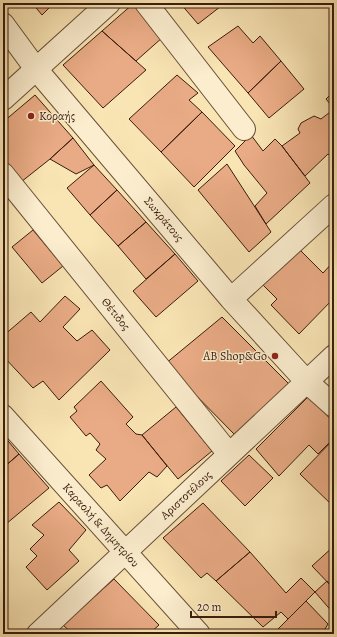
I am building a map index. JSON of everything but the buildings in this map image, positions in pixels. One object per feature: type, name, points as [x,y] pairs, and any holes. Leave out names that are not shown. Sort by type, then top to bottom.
[{"type":"street","points":[[3,99],[108,3]]},
{"type":"street","points":[[146,3],[244,128]]},
{"type":"street","name":"Σωκράτους","points":[[3,24],[36,69],[231,299],[307,382],[334,406]]},
{"type":"street","name":"Θέτιδος","points":[[3,174],[229,454]]},
{"type":"street","points":[[231,299],[334,205]]},
{"type":"street","name":"Αριστοτέλους","points":[[38,634],[334,356]]},
{"type":"street","name":"Καραολή & Δημητρίου","points":[[3,416],[199,634]]},
{"type":"place","name":"Κοραής","points":[[31,116]]},
{"type":"place","name":"ΑΒ Shop&Go","points":[[275,356]]}]
